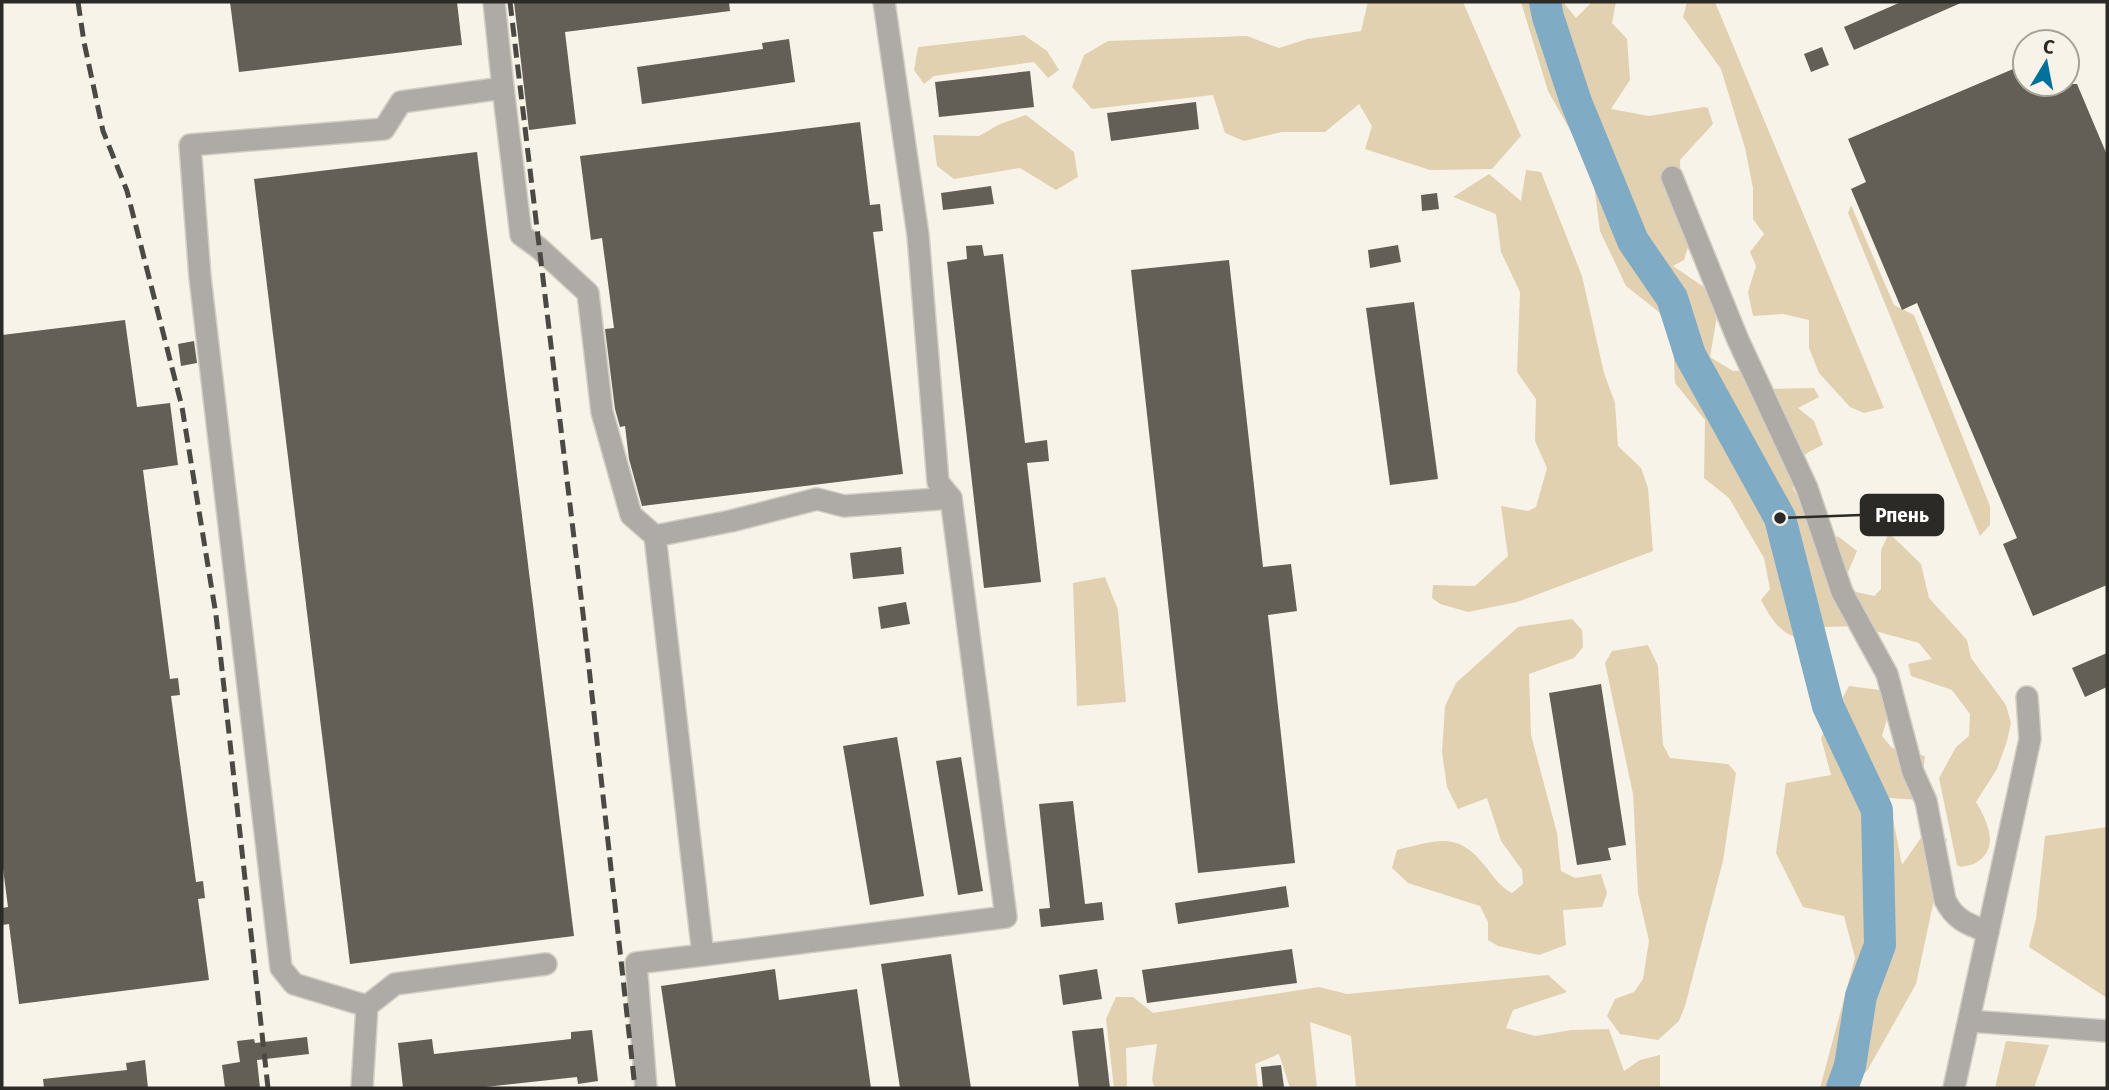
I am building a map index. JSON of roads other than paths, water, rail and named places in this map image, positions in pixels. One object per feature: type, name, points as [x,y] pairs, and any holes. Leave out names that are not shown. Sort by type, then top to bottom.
[{"type":"lane","points":[[495,2],[521,235],[588,293],[601,412],[631,515],[655,536],[703,955]]},
{"type":"lane","points":[[646,1088],[636,963],[1006,917],[951,498],[938,482],[918,235],[884,2]]},
{"type":"lane","points":[[367,1006],[294,984],[281,968],[201,290],[190,145],[384,129],[401,102],[503,88]]},
{"type":"lane","points":[[1672,177],[1738,340],[1807,488],[1842,592],[1887,674],[1913,772],[1926,801],[1945,900],[1961,922],[1988,932]]},
{"type":"lane","points":[[655,536],[731,521],[817,499],[844,506],[951,498]]},
{"type":"lane","points":[[1954,1088],[2030,738],[2027,697]]},
{"type":"lane","points":[[362,1088],[367,1006],[395,984],[546,964]]},
{"type":"lane","points":[[1969,1021],[2107,1031]]},
{"type":"waterway","points":[[1545,2],[1576,102],[1633,241],[1672,298],[1690,355],[1780,518],[1828,706],[1877,810],[1880,945],[1861,996],[1850,1066],[1842,1088]]},
{"type":"railway","points":[[78,2],[103,131],[127,191],[182,407],[216,615],[268,1088]]},
{"type":"railway","points":[[510,2],[584,622],[635,1088]]},
{"type":"place","name":"Рпень","points":[[1780,518]]}]
